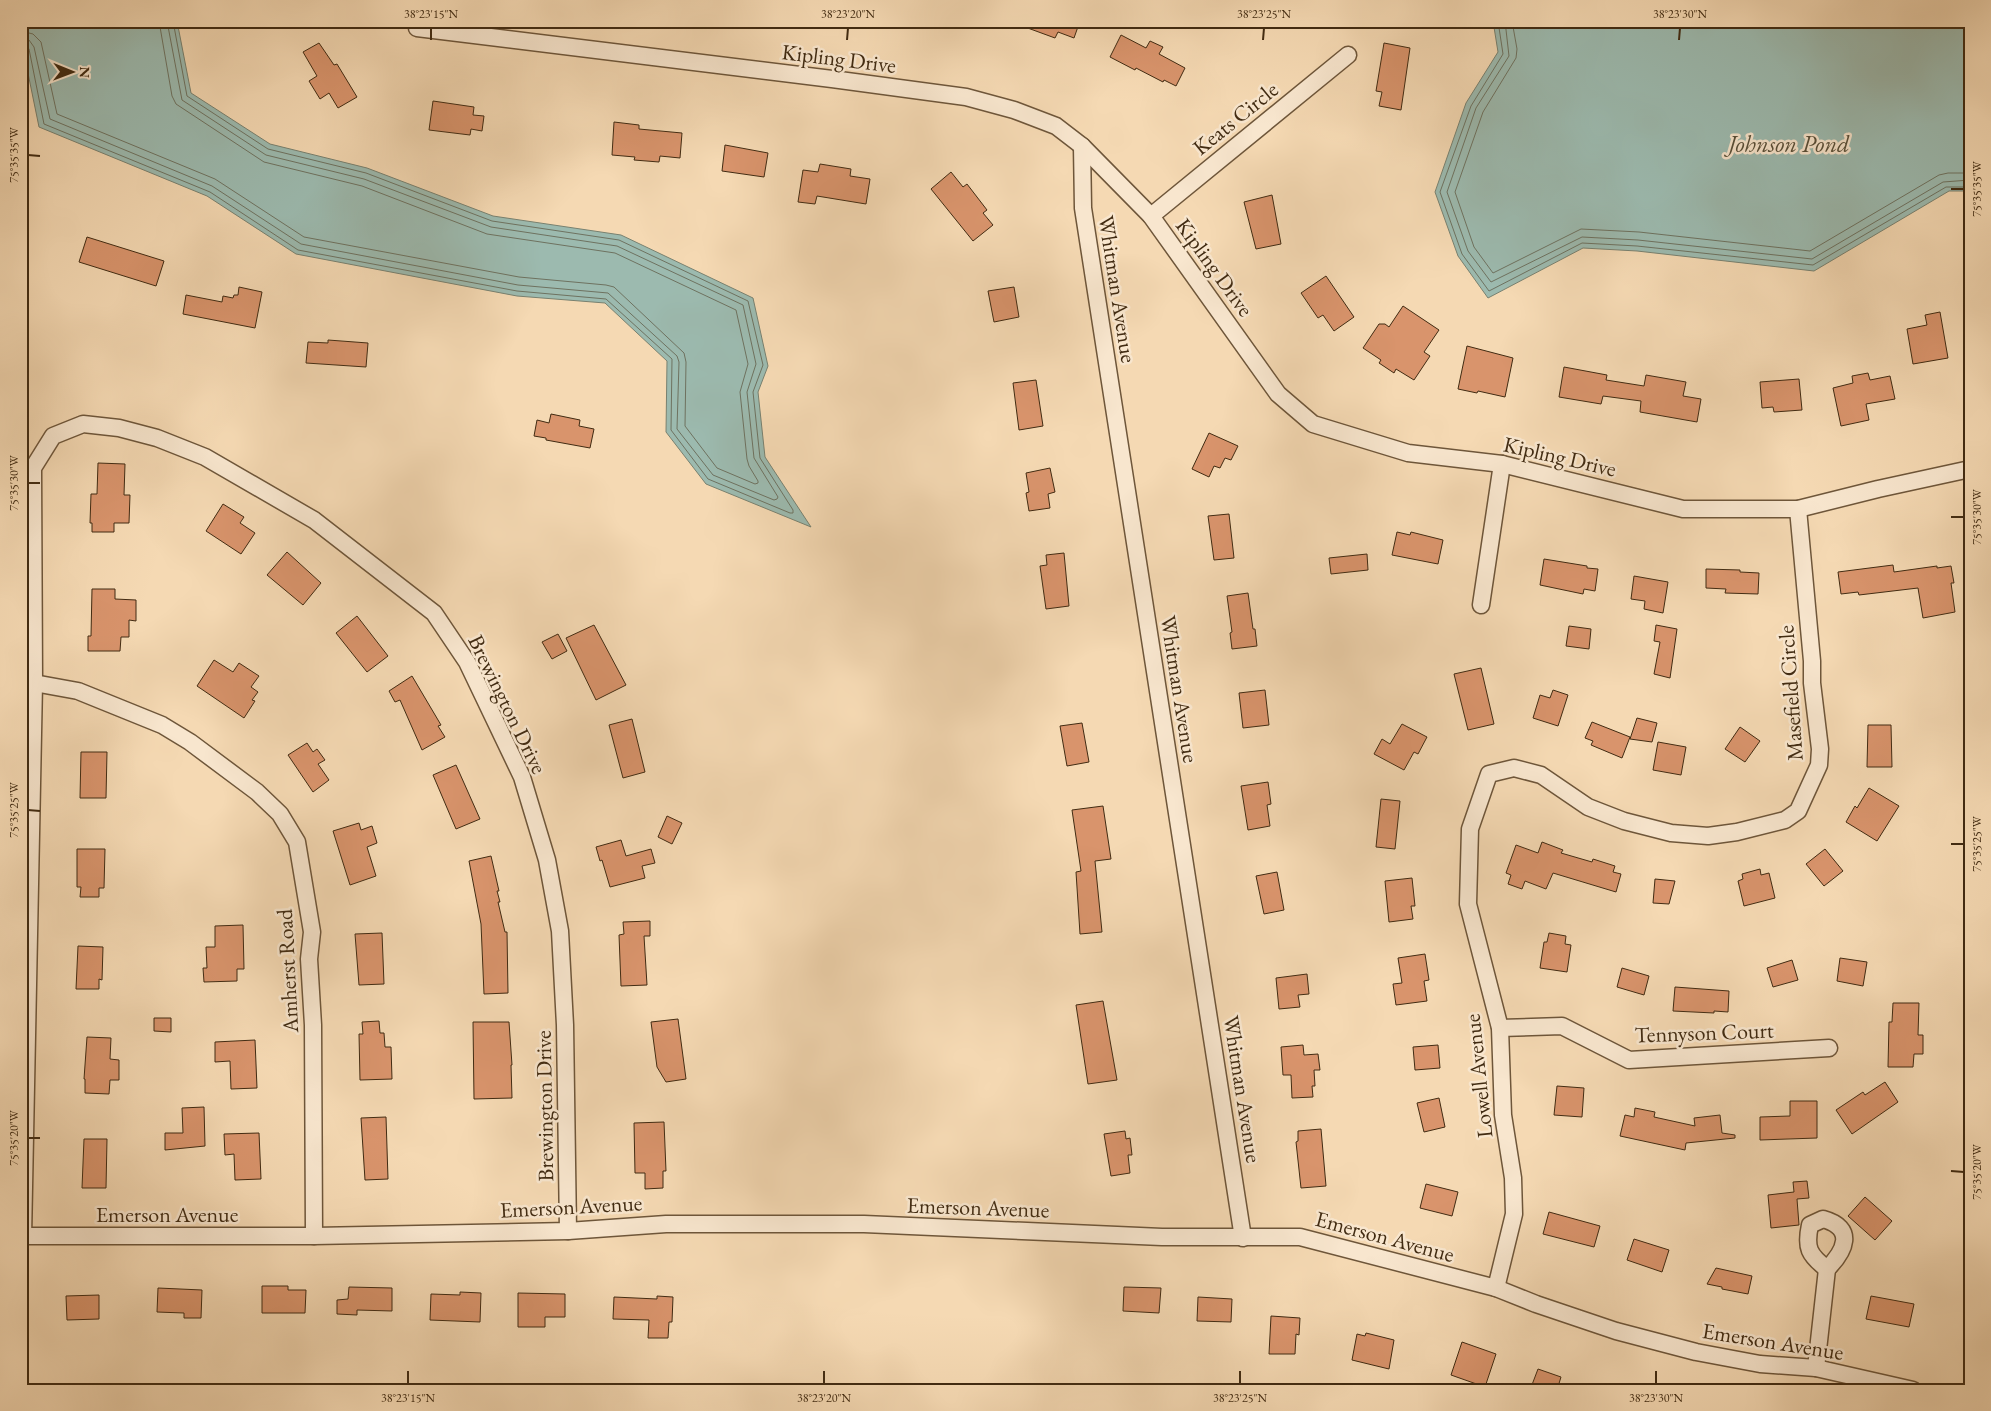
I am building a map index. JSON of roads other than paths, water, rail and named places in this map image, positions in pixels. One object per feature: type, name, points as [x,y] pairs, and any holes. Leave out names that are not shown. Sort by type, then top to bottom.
[{"type":"street","name":"Kipling Drive","points":[[417,28],[966,97],[1014,110],[1056,126],[1082,146],[1151,216],[1278,394],[1312,424],[1408,453],[1502,464],[1683,509],[1798,509],[1878,488],[1970,469]]},
{"type":"street","name":"Keats Circle","points":[[1151,216],[1348,55]]},
{"type":"street","name":"Whitman Avenue","points":[[1082,146],[1083,208],[1244,1238]]},
{"type":"street","name":"Brewington Drive","points":[[34,683],[33,468],[53,436],[83,424],[119,428],[157,438],[205,457],[314,520],[434,613],[467,662],[522,777],[547,860],[560,931],[565,1025],[568,1230]]},
{"type":"street","points":[[1481,605],[1502,464]]},
{"type":"street","name":"Masefield Circle","points":[[1489,774],[1514,768],[1541,775],[1588,807],[1624,821],[1671,833],[1708,836],[1737,832],[1786,820],[1798,811],[1819,765],[1820,749],[1812,683],[1812,661],[1798,509]]},
{"type":"street","points":[[22,1236],[34,683]]},
{"type":"street","name":"Amherst Road","points":[[34,683],[78,691],[162,725],[257,792],[280,814],[297,842],[312,932],[310,959],[314,1236]]},
{"type":"street","name":"Lowell Avenue","points":[[1489,774],[1470,829],[1468,904],[1500,1028],[1503,1115],[1513,1178],[1514,1214],[1496,1288]]},
{"type":"street","name":"Tennyson Court","points":[[1500,1028],[1562,1026],[1629,1060],[1828,1048]]},
{"type":"street","name":"Emerson Avenue","points":[[22,1236],[314,1236],[568,1230],[666,1224],[864,1224],[1162,1237],[1300,1237],[1496,1288],[1536,1304],[1616,1331],[1696,1352],[1760,1364],[1816,1368],[1913,1390]]},
{"type":"street","points":[[1816,1368],[1827,1270]]},
{"type":"water","points":[[21,21],[177,21],[191,93],[270,144],[367,168],[493,216],[621,235],[753,298],[768,366],[758,392],[765,457],[811,527],[706,484],[666,432],[667,361],[605,303],[517,296],[296,254],[207,196],[39,127],[21,39]]},
{"type":"water","name":"Johnson Pond","points":[[1493,21],[1970,21],[1970,191],[1949,191],[1814,271],[1637,251],[1583,248],[1488,298],[1458,256],[1435,192],[1466,103],[1498,52]]}]
